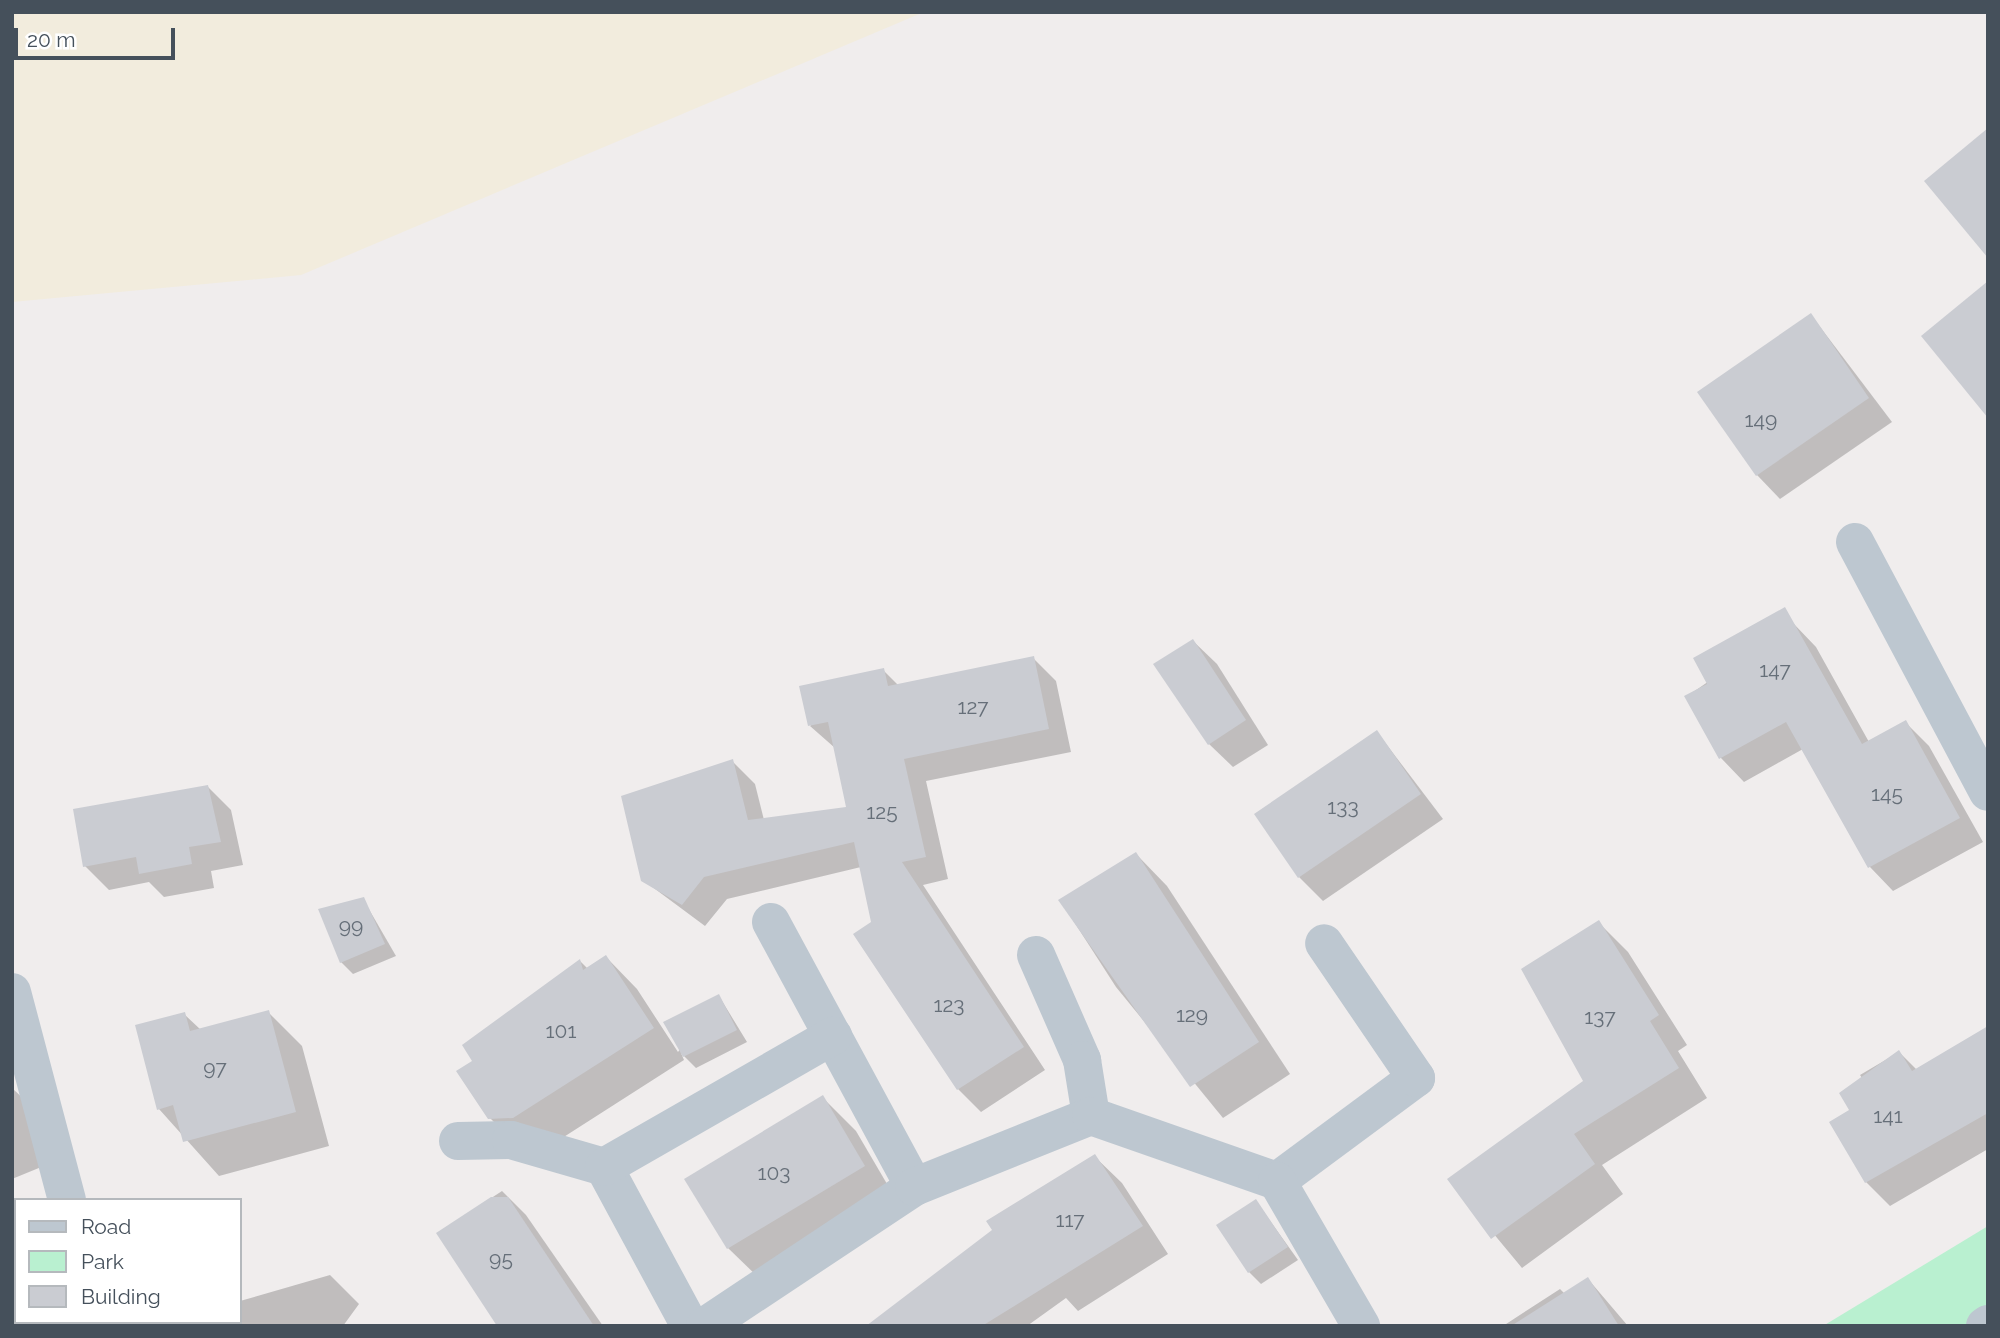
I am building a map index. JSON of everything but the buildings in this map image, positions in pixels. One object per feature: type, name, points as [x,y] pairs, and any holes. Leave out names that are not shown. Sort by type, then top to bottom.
[{"type":"street","points":[[1855,542],[1988,792]]},
{"type":"street","points":[[771,922],[914,1187]]},
{"type":"street","points":[[1277,1181],[1416,1078],[1324,943]]},
{"type":"street","points":[[1036,956],[1082,1060],[1091,1116]]},
{"type":"street","points":[[12,992],[66,1198]]},
{"type":"street","points":[[604,1167],[833,1036]]},
{"type":"street","points":[[705,1326],[914,1187],[1091,1116],[1277,1181],[1362,1326]]},
{"type":"street","points":[[458,1141],[511,1140],[604,1167],[690,1326]]},
{"type":"green space","points":[[1988,1226],[1988,1326],[1823,1326]]},
{"type":"sand","points":[[12,12],[924,12],[301,275],[12,302]]}]
